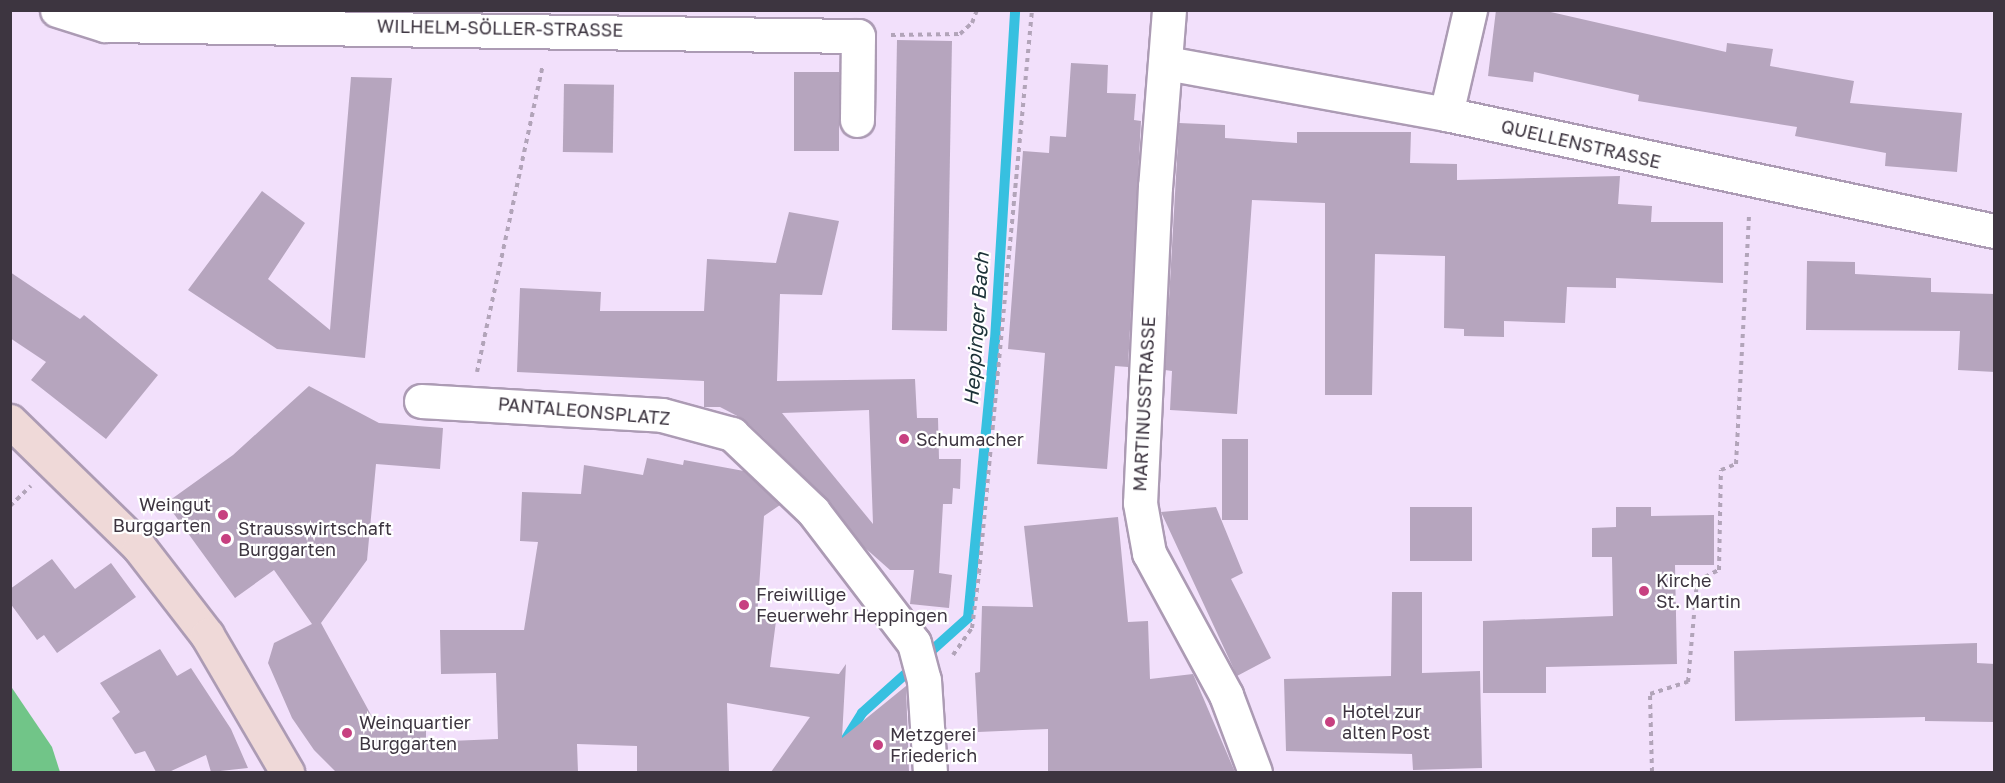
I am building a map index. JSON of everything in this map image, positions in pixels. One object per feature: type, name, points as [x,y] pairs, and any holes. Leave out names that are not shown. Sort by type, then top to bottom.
[{"type":"main road","points":[[10,422],[139,547],[207,635],[287,772]]},
{"type":"street","name":"WILHELM-SÖLLER-STRASSE","points":[[57,10],[105,25],[551,29],[802,22],[858,36]]},
{"type":"street","name":"MARTINUSSTRASSE","points":[[1169,10],[1155,186],[1140,503],[1149,553],[1226,695],[1255,772]]},
{"type":"street","points":[[1446,114],[1470,10]]},
{"type":"street","points":[[857,120],[858,36]]},
{"type":"street","name":"QUELLENSTRASSE","points":[[1166,63],[1446,114],[1751,182],[1995,231]]},
{"type":"street","name":"PANTALEONSPLATZ","points":[[421,401],[471,401],[662,415],[732,434],[813,511],[914,643],[924,690],[930,772]]},
{"type":"path","points":[[858,36],[960,34],[972,23],[977,10]]},
{"type":"path","points":[[924,690],[972,628],[994,452],[1032,10]]},
{"type":"path","points":[[471,401],[551,29]]},
{"type":"path","points":[[1652,772],[1650,694],[1688,682],[1697,581],[1719,570],[1720,470],[1736,464],[1751,182]]},
{"type":"green space","points":[[10,685],[52,747],[60,772],[11,772]]},
{"type":"building","points":[[1496,10],[1542,10],[1726,52],[1727,43],[1773,49],[1770,66],[1854,81],[1850,103],[1962,113],[1957,172],[1885,166],[1886,153],[1795,136],[1797,127],[1638,101],[1639,95],[1534,72],[1533,82],[1488,76]]},
{"type":"building","points":[[897,40],[952,41],[947,331],[892,330]]},
{"type":"building","points":[[1071,63],[1108,65],[1107,93],[1136,94],[1134,120],[1141,121],[1128,367],[1115,366],[1107,469],[1037,464],[1045,353],[1008,349],[1023,151],[1049,153],[1050,136],[1066,137]]},
{"type":"building","points":[[794,72],[839,72],[839,151],[794,151]]},
{"type":"building","points":[[351,77],[392,78],[365,358],[277,349],[188,290],[262,191],[305,223],[268,279],[330,330]]},
{"type":"building","points":[[564,84],[614,85],[613,153],[563,152]]},
{"type":"building","points":[[1179,123],[1225,125],[1225,138],[1297,143],[1297,132],[1411,132],[1410,163],[1457,164],[1457,180],[1620,176],[1618,204],[1652,206],[1651,222],[1723,222],[1723,283],[1616,278],[1616,288],[1567,287],[1565,323],[1504,321],[1504,337],[1464,336],[1464,329],[1444,328],[1445,256],[1375,254],[1372,395],[1325,395],[1325,203],[1252,200],[1237,414],[1170,410],[1172,371],[1165,370]]},
{"type":"building","points":[[789,212],[839,221],[822,295],[780,294],[777,381],[915,379],[917,418],[938,418],[939,459],[961,459],[960,489],[953,488],[952,504],[943,504],[939,573],[952,575],[949,608],[910,604],[914,570],[890,570],[864,547],[826,498],[745,420],[720,407],[704,407],[704,381],[517,372],[520,288],[601,292],[600,311],[704,311],[707,259],[776,263]],"holes":[[[869,410],[873,524],[782,413]]]},
{"type":"building","points":[[1807,261],[1855,262],[1855,274],[1931,278],[1931,292],[1995,294],[1995,372],[1958,370],[1960,331],[1806,330]]},
{"type":"building","points":[[10,272],[80,319],[84,315],[158,375],[106,439],[31,380],[46,362],[10,338]]},
{"type":"building","points":[[309,386],[379,423],[443,428],[440,469],[376,464],[367,560],[321,623],[376,724],[426,725],[426,742],[498,739],[496,673],[441,674],[440,630],[524,630],[538,542],[520,541],[522,492],[581,494],[584,465],[643,475],[647,458],[683,465],[684,460],[744,471],[780,505],[764,516],[757,617],[776,621],[770,667],[839,674],[846,664],[842,738],[906,686],[909,772],[771,772],[810,717],[727,703],[729,772],[637,772],[637,746],[577,744],[578,772],[336,772],[314,750],[292,718],[268,663],[274,643],[312,624],[274,570],[235,598],[166,503],[233,455]]},
{"type":"building","points":[[1222,439],[1248,439],[1248,520],[1222,520]]},
{"type":"building","points":[[1216,507],[1243,573],[1231,579],[1271,658],[1237,676],[1161,512]]},
{"type":"building","points":[[1410,507],[1472,507],[1472,561],[1410,561]]},
{"type":"building","name":"Kirche St. Martin","points":[[1616,507],[1651,507],[1651,516],[1714,515],[1714,565],[1675,565],[1677,664],[1546,667],[1546,693],[1483,693],[1483,621],[1613,616],[1612,557],[1592,557],[1592,528],[1616,527]]},
{"type":"building","points":[[1118,517],[1128,622],[1148,621],[1150,679],[1193,674],[1235,772],[1048,772],[1048,729],[978,732],[975,673],[980,672],[982,606],[1033,607],[1024,526]]},
{"type":"building","points":[[52,559],[75,589],[111,563],[136,597],[57,653],[44,635],[37,640],[10,603],[10,589]]},
{"type":"building","points":[[1392,592],[1422,592],[1422,673],[1480,671],[1482,768],[1413,770],[1412,754],[1286,751],[1284,679],[1391,676]]},
{"type":"building","points":[[1977,643],[1977,663],[1995,664],[1995,722],[1925,721],[1925,717],[1735,721],[1734,651]]},
{"type":"building","points":[[160,649],[177,676],[191,668],[231,729],[248,768],[211,772],[206,755],[169,772],[156,772],[145,751],[135,754],[112,718],[120,712],[100,683]]},
{"type":"waterway","name":"Heppinger Bach","points":[[844,742],[862,713],[968,618],[995,340],[1015,10]]},
{"type":"place","name":"Schumacher","points":[[904,439]]},
{"type":"place","name":"Weingut Burggarten","points":[[223,515]]},
{"type":"place","name":"Strausswirtschaft Burggarten","points":[[226,539]]},
{"type":"place","name":"Kirche St. Martin","points":[[1644,591]]},
{"type":"place","name":"Freiwillige Feuerwehr Heppingen","points":[[744,605]]},
{"type":"place","name":"Hotel zur alten Post","points":[[1330,722]]},
{"type":"place","name":"Weinquartier Burggarten","points":[[347,733]]},
{"type":"place","name":"Metzgerei Friederich","points":[[878,745]]}]
